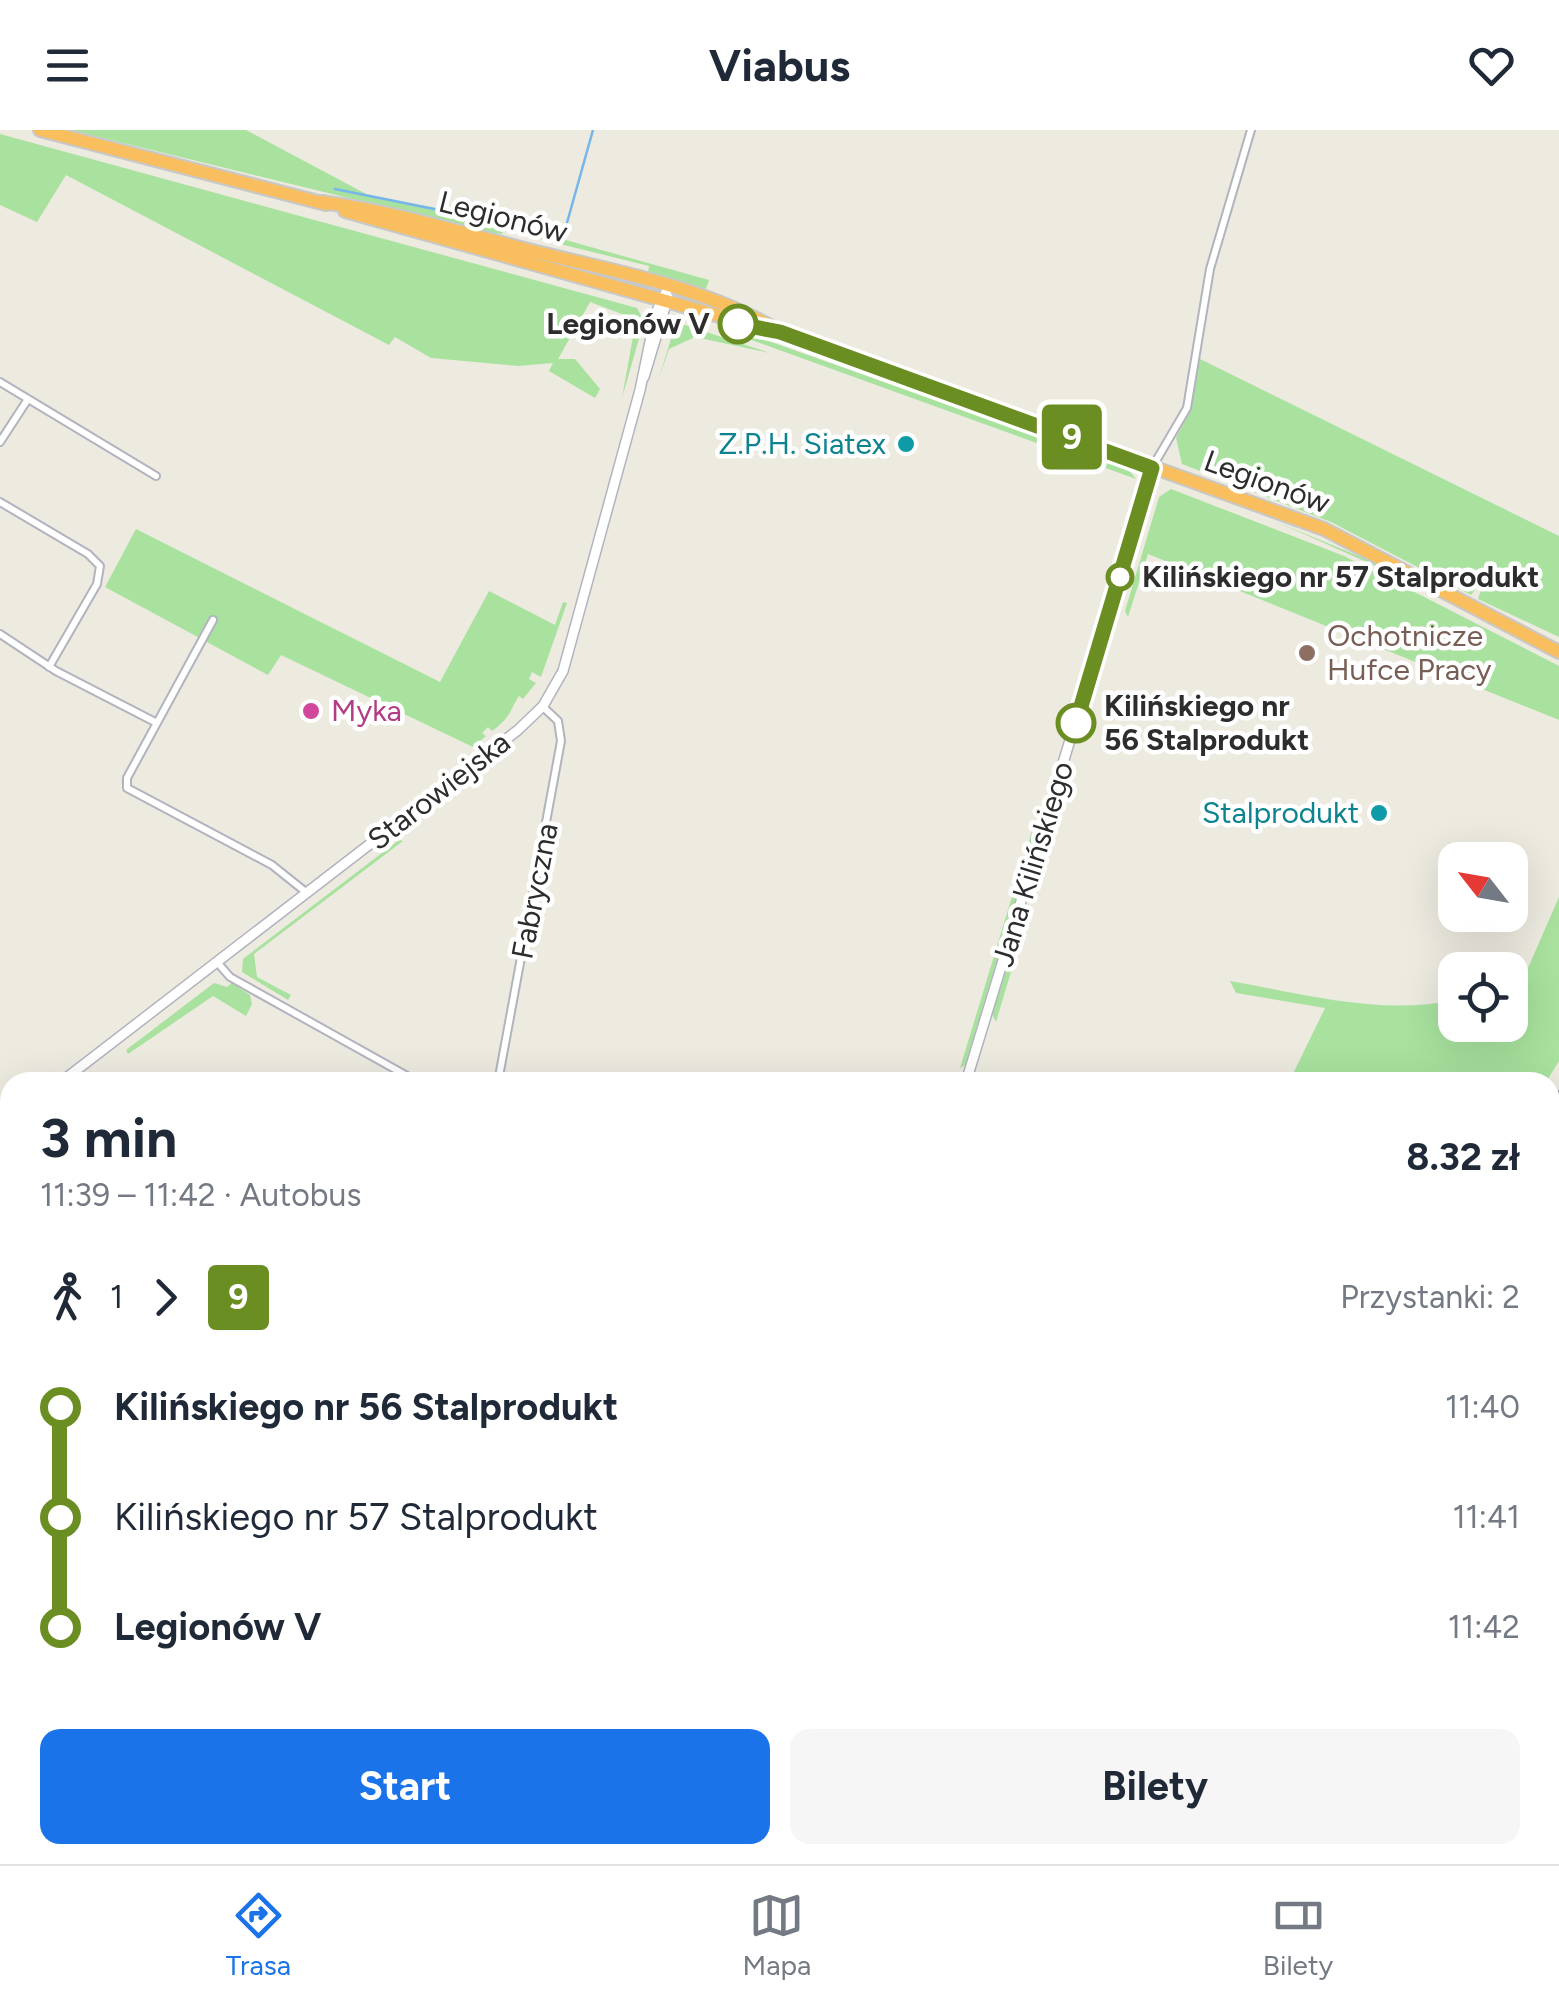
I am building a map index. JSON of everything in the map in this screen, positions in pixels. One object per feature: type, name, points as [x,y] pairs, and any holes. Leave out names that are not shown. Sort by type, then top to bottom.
[{"type":"highway","name":"Legionów","points":[[40,130],[322,202],[367,208],[669,286],[755,317],[780,332]]},
{"type":"highway","name":"Legionów","points":[[322,202],[363,218],[780,332],[1338,535],[1559,652]]},
{"type":"highway","name":"Legionów","points":[[1500,620],[1559,643]]},
{"type":"street","name":"Jana Kilińskiego","points":[[969,1072],[1152,468],[1187,408],[1210,269],[1252,130]]},
{"type":"street","name":"Starowiejska","points":[[74,1072],[518,730],[542,706],[567,657],[642,380],[652,364],[669,286]]},
{"type":"street","points":[[0,382],[156,476]]},
{"type":"street","points":[[0,442],[28,399]]},
{"type":"street","points":[[0,502],[88,554],[100,566],[97,584],[49,667]]},
{"type":"street","points":[[213,620],[154,722],[128,778],[131,792],[272,866],[307,893]]},
{"type":"street","points":[[0,634],[49,667],[154,722]]},
{"type":"street","name":"Fabryczna","points":[[500,1072],[560,741],[558,720],[542,706]]},
{"type":"street","points":[[217,962],[230,977],[400,1072]]},
{"type":"green space","points":[[70,130],[246,130],[368,195],[526,225],[533,217],[531,236],[504,230],[502,234],[488,232]]},
{"type":"green space","points":[[0,134],[637,308],[644,321],[622,398],[634,331],[630,317],[590,302],[558,359],[575,359],[600,389],[595,398],[549,371],[553,363],[518,366],[431,358],[395,337],[389,345],[66,175],[37,222],[0,205]]},
{"type":"green space","points":[[537,232],[709,280],[706,289],[648,272],[649,266],[536,238]]},
{"type":"green space","points":[[679,323],[770,353],[695,337],[669,349],[658,381],[675,326]]},
{"type":"green space","points":[[746,338],[760,338],[1128,469],[1136,479]]},
{"type":"green space","points":[[1200,359],[1559,536],[1559,637],[1478,599],[1481,590],[1477,587],[1471,595],[1331,522],[1182,464],[1176,438],[1189,413]]},
{"type":"green space","points":[[1171,489],[1344,556],[1559,666],[1559,720],[1148,554],[1128,617],[1125,611],[1159,497]]},
{"type":"green space","points":[[1277,522],[1385,567],[1559,661],[1409,581]]},
{"type":"green space","points":[[136,529],[440,682],[489,591],[555,625],[563,602],[567,603],[541,677],[532,672],[529,679],[536,683],[523,699],[519,696],[503,722],[492,731],[488,727],[482,733],[486,736],[473,747],[281,655],[268,675],[105,587]]},
{"type":"green space","points":[[1032,831],[1034,839],[965,1065],[960,1068]]},
{"type":"green space","points":[[399,840],[403,841],[254,954],[257,977],[291,995],[288,1000],[242,972],[243,959]]},
{"type":"green space","points":[[1559,897],[1559,1061],[1552,1072],[1294,1072],[1325,1008],[1236,993],[1230,981],[1371,1004],[1438,1002],[1438,1042],[1528,1042],[1528,968]]},
{"type":"green space","points":[[1019,945],[996,1022],[992,1014],[1013,948]]},
{"type":"green space","points":[[214,983],[227,987],[232,983],[250,995],[252,1004],[246,1016],[213,996],[128,1054],[126,1050]]},
{"type":"waterway","points":[[541,231],[563,237],[593,130]]},
{"type":"waterway","points":[[335,189],[528,228]]},
{"type":"bus line","name":"9","points":[[738,324],[780,332],[1152,468],[1076,723]]},
{"type":"place","name":"Legionów V","points":[[738,324]]},
{"type":"place","name":"Z.P.H. Siatex","points":[[906,444]]},
{"type":"place","name":"Kilińskiego nr 57 Stalprodukt","points":[[1120,577]]},
{"type":"place","name":"Ochotnicze Hufce Pracy","points":[[1307,653]]},
{"type":"place","name":"Myka","points":[[311,711]]},
{"type":"place","name":"Kilińskiego nr 56 Stalprodukt","points":[[1076,723]]},
{"type":"place","name":"Stalprodukt","points":[[1379,813]]}]
